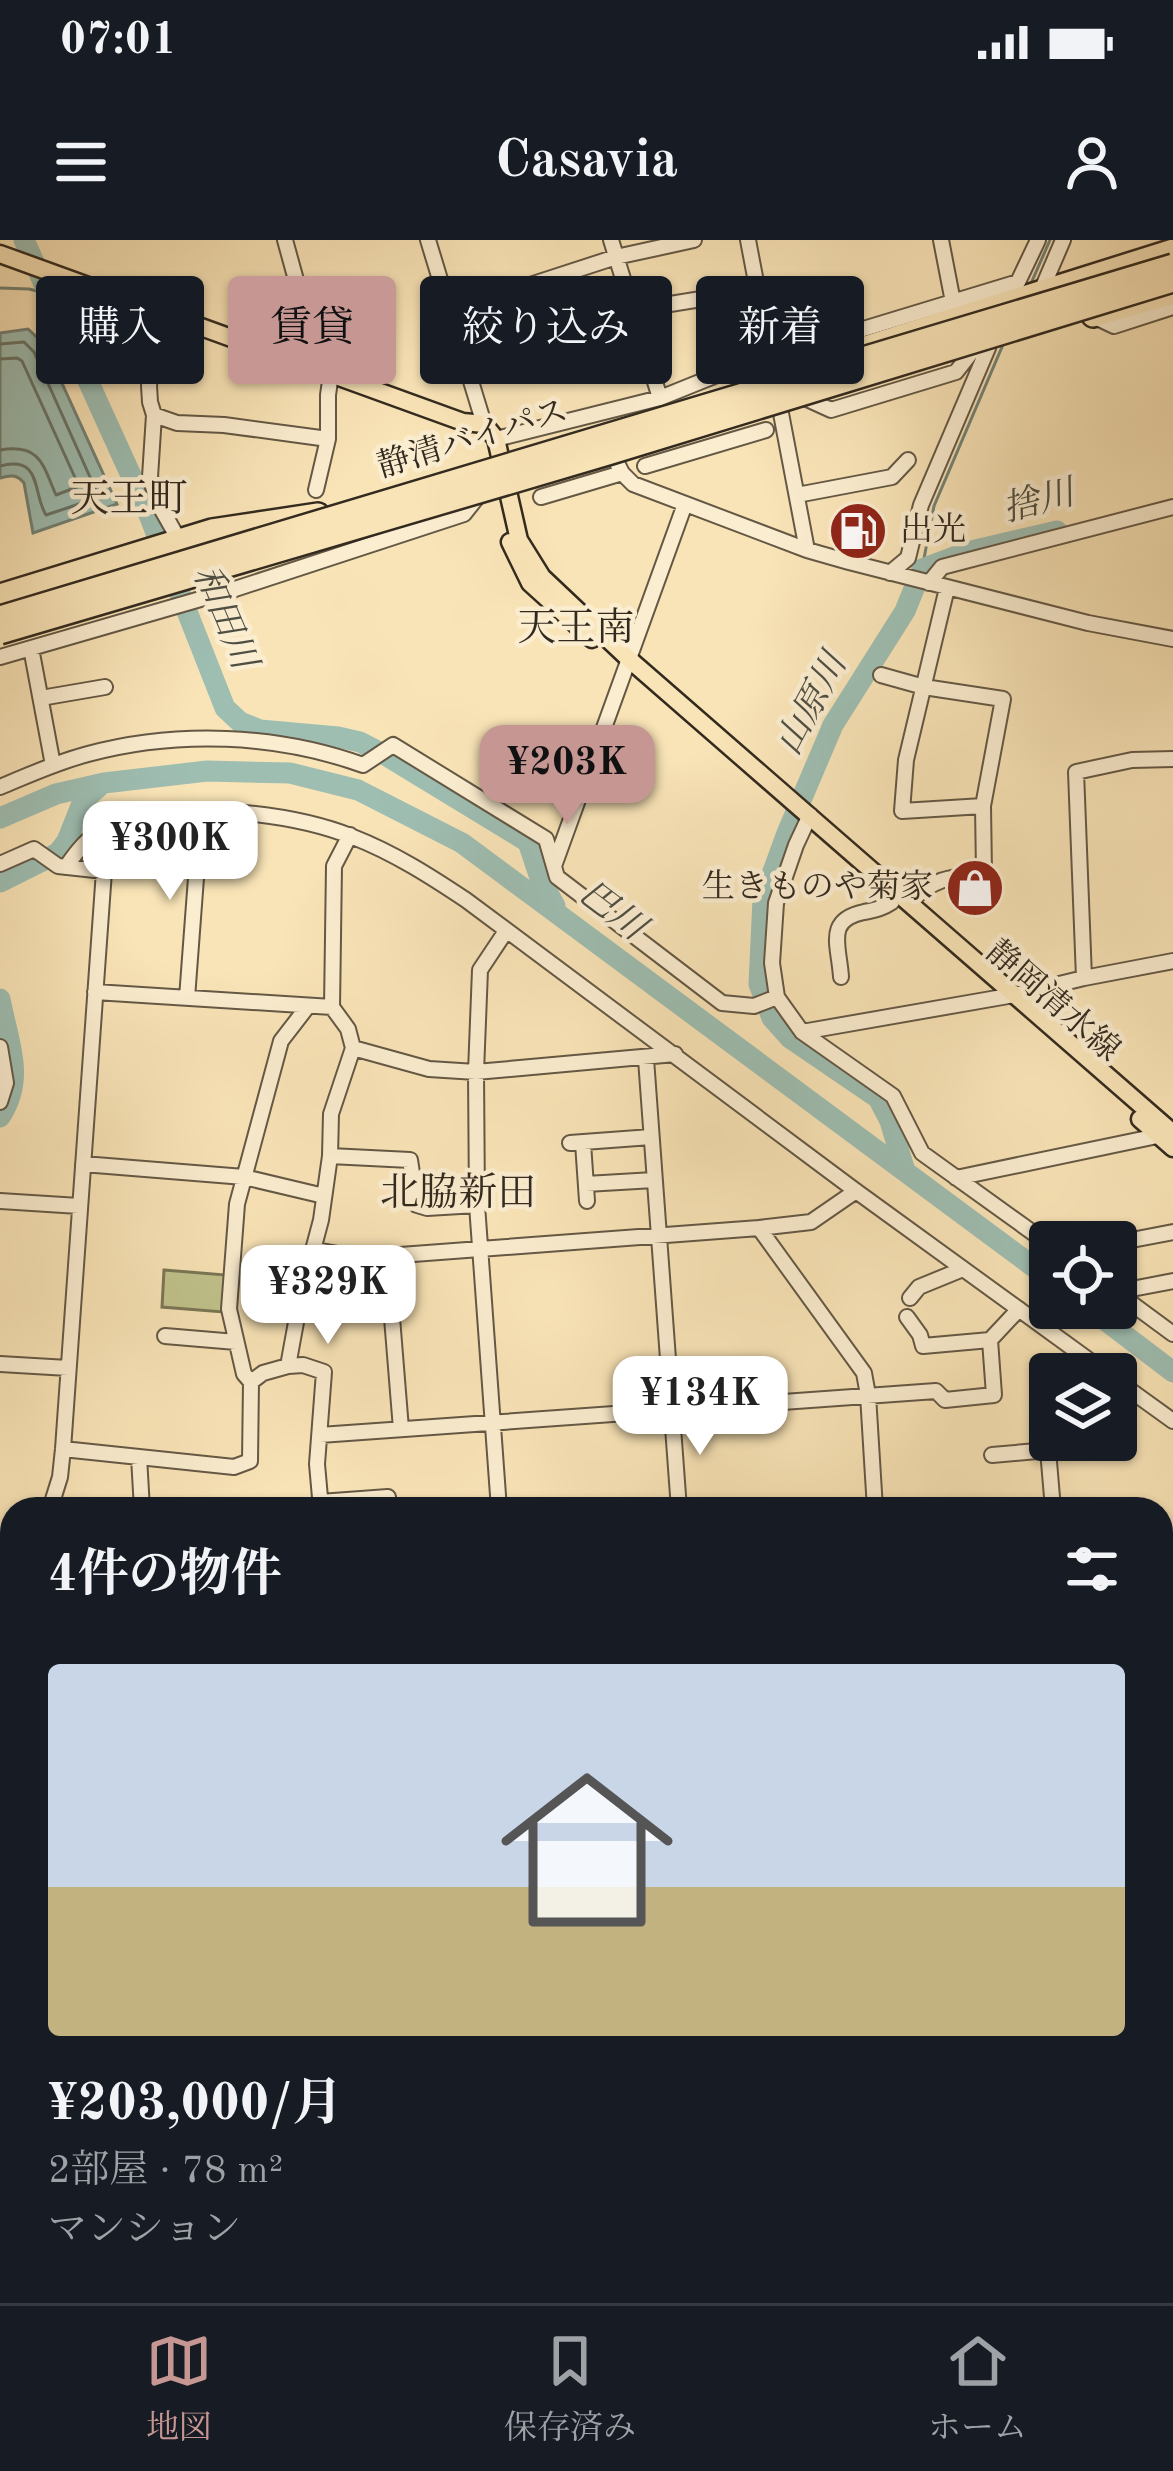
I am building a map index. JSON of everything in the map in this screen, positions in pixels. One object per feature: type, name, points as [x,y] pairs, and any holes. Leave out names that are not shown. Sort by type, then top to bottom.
[{"type":"highway","points":[[0,640],[62,630],[551,479],[774,386],[1042,289],[1170,252]]},
{"type":"highway","name":"静清バイパス","points":[[612,452],[1170,252]]},
{"type":"highway","name":"静清バイパス","points":[[0,617],[612,452],[1173,281]]},
{"type":"highway","points":[[0,595],[212,530],[309,517],[774,386],[981,348],[1173,293]]},
{"type":"highway","points":[[0,604],[515,452],[612,452]]},
{"type":"highway","points":[[0,640],[494,463],[612,452]]},
{"type":"main road","points":[[0,254],[60,276]]},
{"type":"main road","points":[[358,384],[463,422],[494,463]]},
{"type":"main road","name":"静岡清水線","points":[[494,463],[511,547],[530,583],[1169,1138]]},
{"type":"street","points":[[285,240],[295,276]]},
{"type":"street","points":[[428,240],[439,276]]},
{"type":"street","points":[[611,240],[622,276]]},
{"type":"street","points":[[558,276],[694,240]]},
{"type":"street","points":[[748,240],[754,276]]},
{"type":"street","points":[[941,240],[952,302]]},
{"type":"street","points":[[864,329],[1018,282],[1038,240]]},
{"type":"street","points":[[1042,289],[1063,240]]},
{"type":"street","points":[[1093,316],[1114,326],[1173,307]]},
{"type":"street","points":[[895,574],[908,558],[921,505],[981,348]]},
{"type":"street","points":[[0,657],[235,589],[464,514],[494,463],[717,375],[774,386]]},
{"type":"street","points":[[149,384],[154,415],[150,477],[158,503],[179,540]]},
{"type":"street","points":[[316,490],[328,439],[330,384]]},
{"type":"street","points":[[471,384],[494,463]]},
{"type":"street","points":[[656,384],[660,398]]},
{"type":"street","points":[[743,436],[774,386]]},
{"type":"street","points":[[774,386],[808,550]]},
{"type":"street","points":[[154,415],[177,423],[328,439]]},
{"type":"street","points":[[645,466],[766,430]]},
{"type":"street","points":[[541,497],[612,452],[640,488],[808,550],[1088,623],[1173,640]]},
{"type":"street","points":[[797,495],[892,477],[908,460]]},
{"type":"street","points":[[554,866],[685,504]]},
{"type":"street","points":[[927,583],[942,567],[1173,508]]},
{"type":"street","points":[[947,588],[906,760],[902,811],[983,806]]},
{"type":"street","points":[[32,649],[53,765]]},
{"type":"street","points":[[841,977],[841,921],[901,902],[946,878],[984,872],[983,806],[1003,699],[881,675]]},
{"type":"street","points":[[40,698],[105,687]]},
{"type":"street","points":[[0,787],[91,753],[148,742],[229,739],[284,744],[363,765],[393,745],[546,839],[557,877],[722,1003],[754,1006],[777,997]]},
{"type":"street","points":[[1084,978],[1076,772],[1132,760],[1173,759]]},
{"type":"street","points":[[187,998],[201,811]]},
{"type":"street","points":[[62,867],[110,824],[201,811],[303,822],[408,861],[1079,1353]]},
{"type":"street","points":[[807,820],[776,903],[772,963],[777,997],[802,1032],[892,1096],[922,1153],[1029,1230]]},
{"type":"street","points":[[288,1366],[315,1250],[330,1156],[331,1114],[352,1048],[348,1030],[332,1007],[334,866],[350,836]]},
{"type":"street","points":[[0,864],[34,849],[62,867],[104,871],[63,1449],[54,1497]]},
{"type":"street","points":[[498,1497],[479,1248],[476,1072],[480,970],[506,931]]},
{"type":"street","points":[[802,1032],[1173,961]]},
{"type":"street","points":[[95,992],[332,1007]]},
{"type":"street","points":[[63,1449],[234,1467],[250,1461],[251,1382],[244,1374],[229,1309],[237,1204],[281,1042],[308,1006]]},
{"type":"street","points":[[0,1047],[7,1084],[0,1102]]},
{"type":"street","points":[[352,1048],[429,1069],[476,1072],[674,1054]]},
{"type":"street","points":[[646,1059],[678,1497]]},
{"type":"street","points":[[651,1137],[577,1143],[587,1192],[654,1180]]},
{"type":"street","points":[[956,1178],[1169,1138]]},
{"type":"street","points":[[330,1156],[410,1160],[417,1205],[477,1205]]},
{"type":"street","points":[[83,1164],[244,1177],[324,1196]]},
{"type":"street","points":[[315,1250],[387,1256],[759,1228],[812,1222],[856,1191]]},
{"type":"street","points":[[0,1201],[79,1206]]},
{"type":"street","points":[[759,1228],[864,1373],[874,1497]]},
{"type":"street","points":[[1137,1239],[1173,1232]]},
{"type":"street","points":[[387,1256],[401,1429]]},
{"type":"street","points":[[910,1298],[919,1286],[963,1268]]},
{"type":"street","points":[[1137,1288],[1173,1281]]},
{"type":"street","points":[[1137,1307],[1173,1334]]},
{"type":"street","points":[[907,1317],[923,1346],[990,1340],[1019,1309]]},
{"type":"street","points":[[165,1336],[236,1342]]},
{"type":"street","points":[[320,1435],[936,1390],[945,1400],[994,1395],[990,1340]]},
{"type":"street","points":[[0,1364],[68,1368]]},
{"type":"street","points":[[251,1382],[288,1366],[324,1372],[317,1464],[320,1497]]},
{"type":"street","points":[[1137,1395],[1173,1421]]},
{"type":"street","points":[[992,1455],[1048,1450],[1052,1497]]},
{"type":"street","points":[[139,1457],[141,1497]]},
{"type":"green space","points":[[164,1270],[226,1275],[223,1312],[162,1307]]},
{"type":"water","points":[[28,329],[36,336],[36,384],[62,384],[117,504],[33,533],[24,483],[13,476],[0,478],[0,333]]},
{"type":"waterway","name":"和田川","points":[[24,240],[149,515],[225,708],[240,722],[260,730],[338,737],[387,756],[528,842],[555,906]]},
{"type":"waterway","name":"山原川","points":[[1029,288],[1050,240]]},
{"type":"waterway","points":[[0,288],[36,291]]},
{"type":"waterway","name":"山原川","points":[[922,569],[934,506],[1005,340]]},
{"type":"waterway","name":"山原川","points":[[904,1168],[878,1098],[790,1038],[772,1018],[759,984],[763,899],[833,725],[905,611],[922,569],[967,552],[1057,531]]},
{"type":"waterway","name":"巴川","points":[[0,818],[56,794],[104,783],[207,771],[290,773],[358,790],[462,843],[1029,1263]]},
{"type":"waterway","points":[[0,882],[58,853],[83,801],[103,783]]},
{"type":"waterway","points":[[0,999],[14,1074],[0,1117]]},
{"type":"waterway","name":"巴川","points":[[1117,1329],[1173,1372]]},
{"type":"place","name":"出光","points":[[858,531]]},
{"type":"place","name":"生きものや菊家","points":[[975,888]]},
{"type":"district","name":"天王町","points":[[129,500]]},
{"type":"district","name":"天王南","points":[[576,629]]},
{"type":"district","name":"北脇新田","points":[[458,1194]]},
{"type":"water label","name":"捨川","points":[[1039,503]]}]
